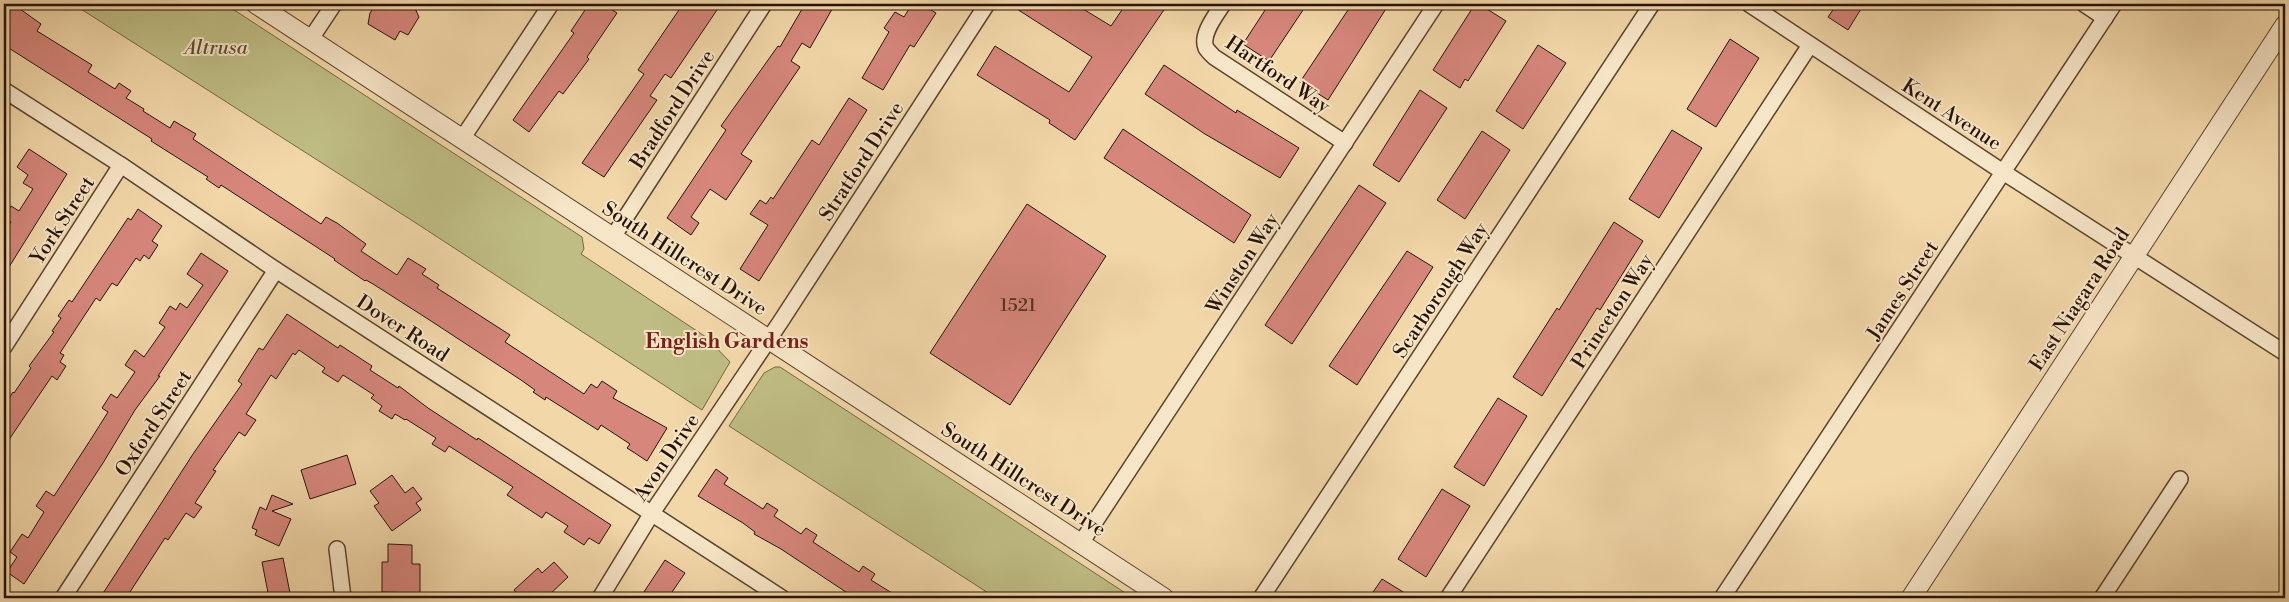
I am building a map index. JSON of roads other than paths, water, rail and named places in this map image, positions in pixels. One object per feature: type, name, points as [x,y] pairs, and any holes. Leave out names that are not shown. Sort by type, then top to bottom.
[{"type":"street","name":"South Hillcrest Drive","points":[[256,4],[1164,598]]},
{"type":"street","points":[[310,40],[334,4]]},
{"type":"street","points":[[462,139],[551,4]]},
{"type":"street","name":"Bradford Drive","points":[[612,237],[764,4]]},
{"type":"street","name":"Stratford Drive","points":[[768,340],[987,4]]},
{"type":"street","name":"Hartford Way","points":[[1224,4],[1212,21],[1206,37],[1205,47],[1214,57],[1345,143]]},
{"type":"street","name":"Winston Way","points":[[1080,544],[1436,4]]},
{"type":"street","name":"Scarborough Way","points":[[1261,598],[1652,4]]},
{"type":"street","name":"Kent Avenue","points":[[1749,4],[2003,172],[2285,353]]},
{"type":"street","points":[[2084,4],[2106,18]]},
{"type":"street","name":"James Street","points":[[1722,598],[2114,4]]},
{"type":"street","name":"East Niagara Road","points":[[1911,598],[2285,25]]},
{"type":"street","name":"Princeton Way","points":[[1448,598],[1810,45]]},
{"type":"street","name":"Dover Road","points":[[4,90],[121,165],[276,270],[782,598]]},
{"type":"street","name":"York Street","points":[[4,347],[121,165]]},
{"type":"street","name":"Oxford Street","points":[[63,598],[276,270]]},
{"type":"street","name":"Avon Drive","points":[[600,598],[652,513],[768,340]]},
{"type":"street","points":[[2102,598],[2180,479]]},
{"type":"street","points":[[337,550],[343,598]]},
{"type":"district","name":"English Gardens","points":[[727,341]]},
{"type":"park label","name":"Altrusa","points":[[216,47]]}]
